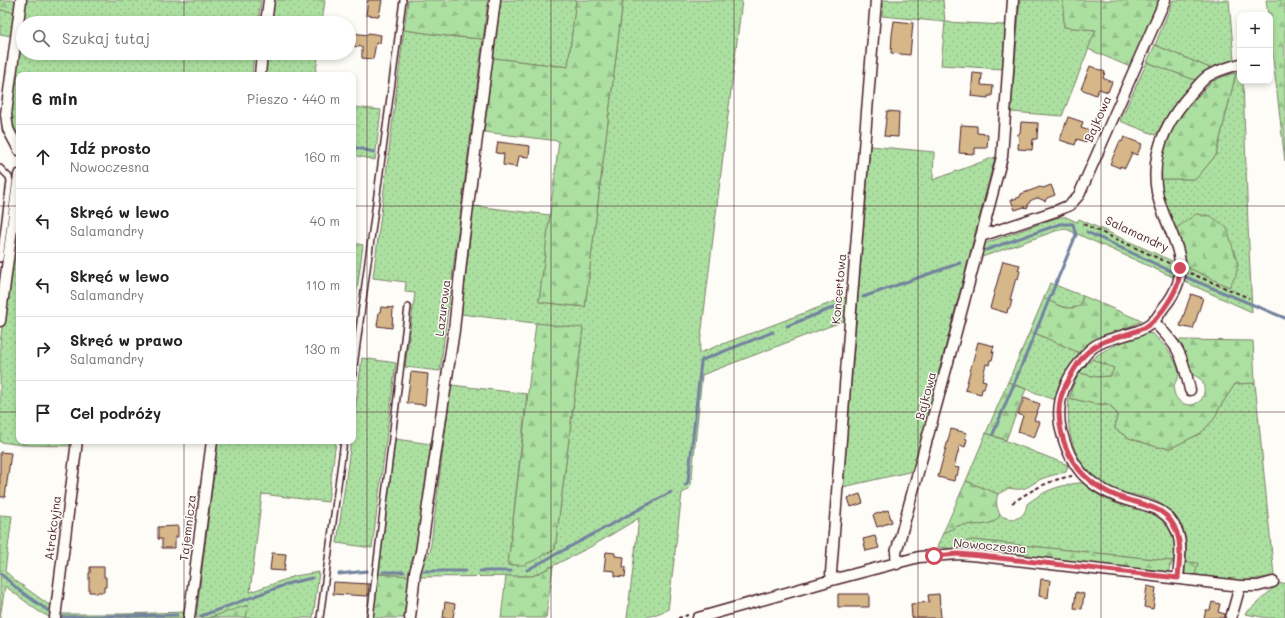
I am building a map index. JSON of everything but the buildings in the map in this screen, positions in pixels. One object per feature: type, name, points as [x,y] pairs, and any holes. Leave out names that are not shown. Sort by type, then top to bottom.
[{"type":"street","points":[[19,16],[21,0]]},
{"type":"street","points":[[267,16],[269,0]]},
{"type":"street","name":"Lazurowa","points":[[410,618],[415,572],[421,552],[454,330],[463,244],[496,0]]},
{"type":"street","name":"Koncertowa","points":[[832,580],[831,573],[843,405],[876,0]]},
{"type":"street","name":"Bajkowa","points":[[897,564],[896,553],[1002,157],[1013,0]]},
{"type":"street","name":"Bajkowa","points":[[981,236],[1056,211],[1070,205],[1079,195],[1165,0]]},
{"type":"street","points":[[16,38],[6,114],[8,129],[16,144]]},
{"type":"street","points":[[260,72],[261,60]]},
{"type":"street","name":"Salamandry","points":[[1178,578],[1180,557],[1179,540],[1173,523],[1163,512],[1150,506],[1121,498],[1091,483],[1082,474],[1066,445],[1061,428],[1059,410],[1060,401],[1074,369],[1090,350],[1101,343],[1140,330],[1154,321],[1175,291],[1178,284],[1180,268],[1178,253],[1166,222],[1157,192],[1157,153],[1163,135],[1173,116],[1190,94],[1206,77],[1224,68],[1237,65]]},
{"type":"street","points":[[0,321],[16,198]]},
{"type":"street","points":[[1154,321],[1178,350],[1190,390]]},
{"type":"street","name":"Atrakcyjna","points":[[55,618],[77,444]]},
{"type":"street","name":"Tajemnicza","points":[[189,618],[212,444]]},
{"type":"street","name":"Nowoczesna","points":[[698,618],[919,557],[958,554],[1240,586],[1258,586],[1273,582]]},
{"type":"street","points":[[1231,618],[1240,586]]},
{"type":"lane","points":[[356,352],[403,0]]},
{"type":"lane","points":[[0,168],[9,177],[10,181],[0,259]]},
{"type":"lane","points":[[370,618],[408,308]]},
{"type":"lane","points":[[320,618],[344,444]]},
{"type":"path","name":"Salamandry","points":[[1083,224],[1249,298]]},
{"type":"path","points":[[1012,503],[1040,486],[1062,478],[1082,474]]},
{"type":"green space","points":[[0,0],[16,0],[15,12],[0,10]]},
{"type":"green space","points":[[25,0],[261,0],[259,16],[23,16]]},
{"type":"green space","points":[[274,0],[325,0],[323,16],[272,16]]},
{"type":"green space","points":[[408,0],[488,0],[483,39],[404,30]]},
{"type":"green space","points":[[501,0],[576,0],[568,67],[493,58]]},
{"type":"green space","points":[[576,0],[623,0],[585,307],[539,302],[559,141],[484,132],[493,58],[568,67]]},
{"type":"green space","points":[[623,0],[742,0],[699,353],[849,296],[846,320],[702,375],[691,485],[688,490],[682,493],[668,610],[645,618],[627,618],[639,518],[594,545],[533,576],[419,577],[421,566],[430,552],[451,385],[527,394],[508,565],[527,563],[555,549],[583,329],[461,314],[474,206],[550,215],[539,302],[585,307]]},
{"type":"green space","points":[[884,0],[943,0],[945,22],[882,16]]},
{"type":"green space","points":[[1020,0],[1063,0],[1064,27],[1096,30],[1062,116],[1011,112]]},
{"type":"green space","points":[[1063,0],[1159,0],[1130,67],[1088,49],[1096,30],[1064,27]]},
{"type":"green space","points":[[1173,0],[1229,0],[1234,60],[1210,68],[1155,45]]},
{"type":"green space","points":[[1266,0],[1285,0],[1285,161],[1273,58],[1273,12],[1268,12]]},
{"type":"green space","points":[[0,10],[15,12],[11,36],[0,34]]},
{"type":"green space","points":[[945,22],[1005,25],[1003,69],[941,65]]},
{"type":"green space","points":[[404,30],[483,39],[440,371],[405,367],[415,293],[405,292],[406,282],[373,278]]},
{"type":"green space","points":[[1155,45],[1210,68],[1203,72],[1195,80],[1147,62]]},
{"type":"green space","points":[[17,60],[253,60],[252,72],[16,72],[16,133],[11,126],[9,114]]},
{"type":"green space","points":[[266,60],[318,60],[316,72],[264,72]]},
{"type":"green space","points":[[1147,62],[1195,80],[1170,110],[1156,135],[1120,121]]},
{"type":"green space","points":[[1236,73],[1237,84],[1243,84],[1252,312],[1183,281],[1185,266],[1229,287],[1236,275],[1174,230],[1161,196],[1160,179],[1196,179],[1216,155]]},
{"type":"green space","points":[[1236,73],[1216,155],[1196,179],[1160,179],[1161,162],[1166,142],[1177,119],[1211,82]]},
{"type":"green space","points":[[356,107],[381,110],[375,160],[356,156]]},
{"type":"green space","points":[[870,146],[934,152],[933,180],[995,157],[913,471],[843,487]]},
{"type":"green space","points":[[1196,214],[1211,216],[1227,228],[1238,265],[1236,275],[1229,287],[1185,266],[1182,247],[1174,230]]},
{"type":"green space","points":[[1059,217],[1066,217],[1077,222],[1079,219],[1172,261],[1174,269],[1173,277],[1064,228],[982,257],[983,244]]},
{"type":"green space","points":[[16,222],[16,444],[23,445],[0,442],[0,343]]},
{"type":"green space","points":[[356,244],[363,245],[356,297]]},
{"type":"green space","points":[[1050,283],[1083,296],[1080,306],[1075,308],[1066,308],[1044,298]]},
{"type":"green space","points":[[1083,296],[1142,321],[1093,342],[1080,353],[1030,331],[1044,298],[1066,308],[1075,308],[1080,306]]},
{"type":"green space","points":[[536,323],[583,328],[555,549],[523,565],[508,565]]},
{"type":"green space","points":[[1030,331],[1080,353],[1065,376],[1060,387],[1057,401],[1008,382]]},
{"type":"green space","points":[[1145,333],[1153,334],[1174,359],[1179,377],[1174,386],[1174,393],[1180,402],[1186,405],[1199,402],[1204,395],[1204,388],[1203,382],[1191,373],[1184,350],[1177,340],[1253,341],[1255,383],[1235,384],[1221,405],[1214,419],[1201,433],[1171,448],[1157,447],[1129,438],[1115,429],[1117,414],[1109,404],[1095,404],[1069,398],[1079,373],[1097,377],[1111,376],[1114,368],[1092,359],[1111,347]]},
{"type":"green space","points":[[362,358],[396,363],[372,548],[337,543],[351,444],[356,444],[356,404]]},
{"type":"green space","points":[[1092,359],[1114,368],[1111,376],[1097,377],[1079,373]]},
{"type":"green space","points":[[1008,382],[1026,389],[1006,440],[986,433]]},
{"type":"green space","points":[[1255,383],[1274,576],[1244,581],[1195,575],[1197,564],[1186,562],[1186,544],[1184,533],[1177,519],[1166,507],[1152,499],[1106,486],[1086,468],[1080,460],[1072,441],[1068,420],[1069,398],[1095,404],[1109,404],[1117,414],[1115,429],[1129,438],[1157,447],[1171,448],[1201,433],[1214,419],[1221,405],[1235,384]]},
{"type":"green space","points":[[986,433],[1068,465],[1066,472],[1041,479],[1023,489],[1009,488],[998,494],[966,481]]},
{"type":"green space","points":[[395,439],[431,444],[416,556],[409,576],[378,574]]},
{"type":"green space","points":[[74,444],[74,446],[23,445]]},
{"type":"green space","points":[[218,444],[336,444],[328,502],[262,494],[250,592],[295,576],[319,572],[313,618],[246,618],[248,606],[208,618],[196,618]]},
{"type":"green space","points":[[966,481],[998,494],[997,505],[1000,515],[992,522],[987,524],[956,526],[943,533]]},
{"type":"green space","points":[[1084,483],[1092,491],[1107,500],[1124,506],[1142,509],[1162,520],[1173,536],[1175,550],[1173,561],[973,540],[967,541],[964,550],[937,547],[943,533],[956,526],[987,524],[992,522],[1000,515],[1013,519],[1017,518],[1024,513],[1027,504],[1039,496],[1063,486]]},
{"type":"green space","points":[[0,515],[12,516],[5,571],[16,581],[52,607],[51,618],[38,611],[5,586],[0,618]]},
{"type":"green space","points":[[973,540],[1173,561],[1168,572],[964,550],[967,541]]},
{"type":"green space","points":[[1186,562],[1198,563],[1195,575],[1185,574]]},
{"type":"green space","points":[[553,566],[546,618],[501,618],[506,576],[533,576]]},
{"type":"green space","points":[[378,574],[409,576],[404,618],[373,618]]},
{"type":"green space","points":[[1285,583],[1285,618],[1268,618],[1245,614],[1278,584]]},
{"type":"green space","points":[[248,605],[246,618],[208,618]]},
{"type":"green space","points":[[184,612],[183,618],[60,618],[60,614]]},
{"type":"waterway","points":[[356,148],[374,152]]},
{"type":"waterway","points":[[986,250],[1060,224],[1073,224],[1076,235],[993,434]]},
{"type":"waterway","points":[[1087,232],[1175,273]]},
{"type":"waterway","points":[[863,297],[960,263]]},
{"type":"waterway","points":[[1183,276],[1285,318]]},
{"type":"waterway","points":[[787,326],[840,305]]},
{"type":"waterway","points":[[685,485],[688,482],[702,360],[773,332]]},
{"type":"waterway","points":[[527,570],[671,492]]},
{"type":"waterway","points":[[339,574],[367,571]]},
{"type":"waterway","points":[[424,571],[465,571]]},
{"type":"waterway","points":[[480,571],[511,571]]},
{"type":"waterway","points":[[383,572],[404,572]]},
{"type":"waterway","points":[[0,573],[20,591],[50,612]]},
{"type":"waterway","points":[[201,616],[290,583],[312,578]]},
{"type":"waterway","points":[[63,617],[177,615]]},
{"type":"route","points":[[934,556],[958,554],[981,556],[1178,578],[1180,557],[1179,540],[1173,523],[1163,512],[1150,506],[1121,498],[1091,483],[1082,474],[1066,445],[1061,428],[1059,410],[1064,389],[1074,369],[1090,350],[1101,343],[1140,330],[1154,321],[1175,291],[1178,284],[1180,268]]}]
